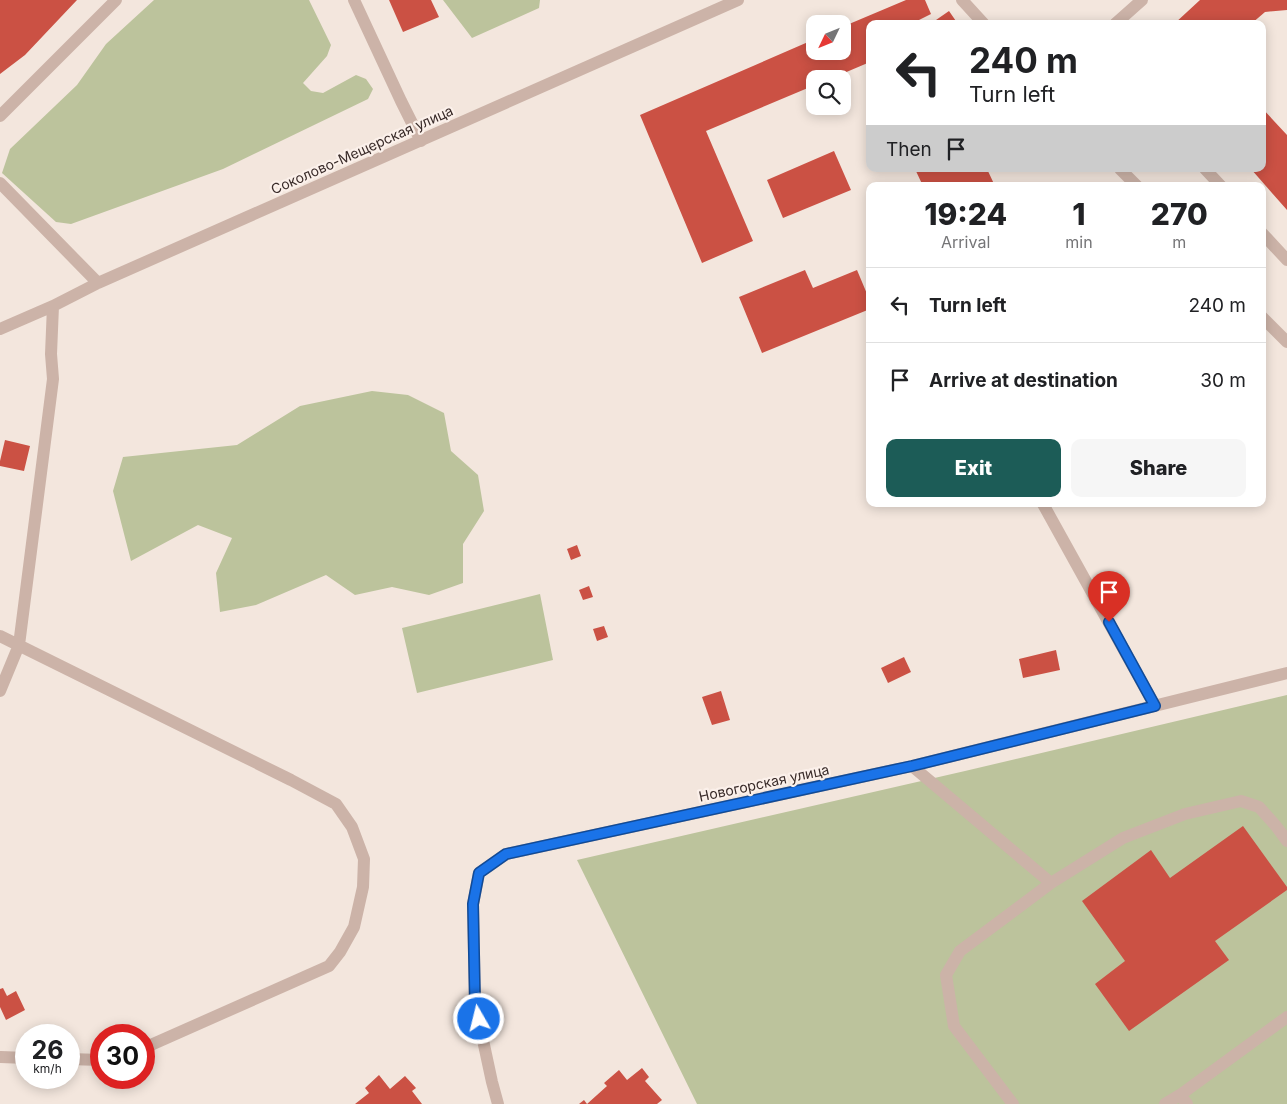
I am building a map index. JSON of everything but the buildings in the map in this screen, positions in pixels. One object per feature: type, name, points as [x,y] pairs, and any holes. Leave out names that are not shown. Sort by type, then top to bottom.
[{"type":"street","points":[[0,116],[116,0]]},
{"type":"street","points":[[354,0],[421,141]]},
{"type":"street","name":"Соколово-Мещерская улица","points":[[0,330],[98,284],[738,0]]},
{"type":"street","points":[[962,0],[980,20]]},
{"type":"street","points":[[1120,20],[1142,0]]},
{"type":"street","points":[[1123,172],[1133,182]]},
{"type":"street","points":[[1208,172],[1217,182]]},
{"type":"street","points":[[0,183],[98,284]]},
{"type":"street","points":[[1266,237],[1287,260]]},
{"type":"street","points":[[0,691],[18,645],[53,379],[51,354],[53,306]]},
{"type":"street","points":[[1266,321],[1287,342]]},
{"type":"street","points":[[1046,507],[1155,706]]},
{"type":"street","points":[[0,636],[336,804],[352,827],[364,859],[363,887],[354,926],[340,952],[328,966],[155,1043]]},
{"type":"street","name":"Новогорская улица","points":[[498,1104],[475,1003],[473,904],[479,873],[506,854],[912,766],[1287,673]]},
{"type":"street","points":[[912,766],[1051,883]]},
{"type":"street","points":[[1013,1104],[954,1026],[946,976],[960,952],[1051,883],[1124,838],[1185,814],[1241,801],[1259,807],[1287,841]]},
{"type":"street","points":[[1165,1104],[1183,1100],[1287,1016]]},
{"type":"street","points":[[1,1057],[15,1058]]},
{"type":"green space","points":[[154,0],[309,0],[331,45],[327,56],[303,83],[311,91],[323,93],[356,75],[366,79],[373,89],[368,99],[223,169],[71,224],[56,222],[2,173],[10,149],[77,85],[106,44]]},
{"type":"green space","points":[[443,0],[540,0],[539,8],[472,38]]},
{"type":"green space","points":[[372,391],[408,395],[444,413],[451,451],[478,475],[484,511],[463,544],[463,583],[429,595],[392,587],[355,595],[326,575],[256,605],[220,612],[216,573],[232,538],[198,525],[131,561],[113,491],[123,457],[237,445],[300,406]]},
{"type":"green space","points":[[540,594],[553,660],[417,693],[402,628]]},
{"type":"green space","points":[[1287,695],[1287,1104],[697,1104],[577,860],[965,771]]},
{"type":"route","points":[[479,1019],[475,1003],[473,904],[479,873],[506,854],[912,766],[1155,706],[1109,622]]}]
